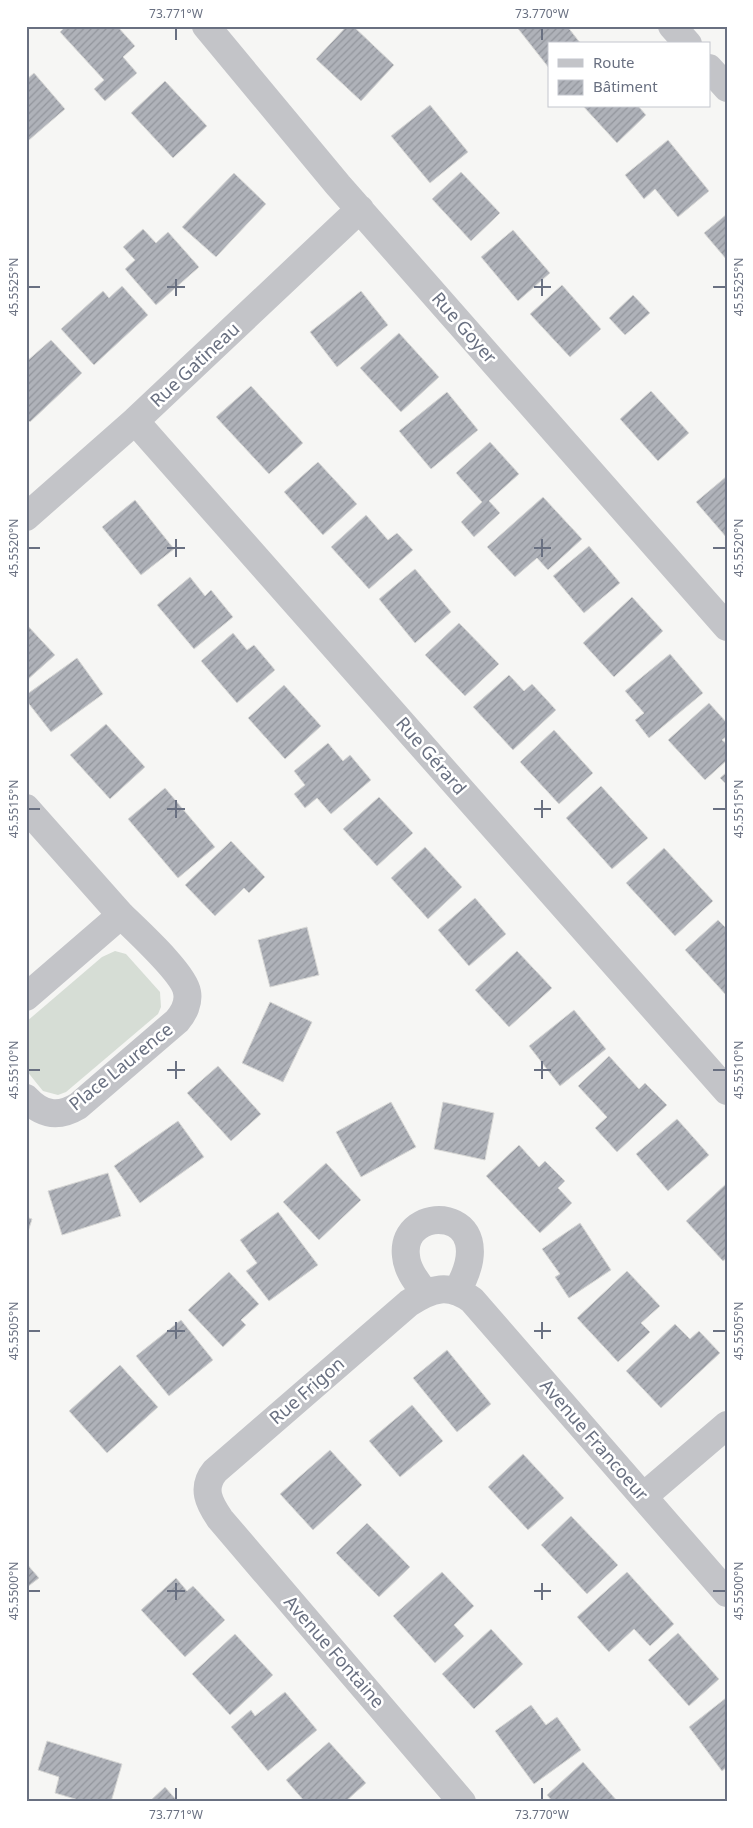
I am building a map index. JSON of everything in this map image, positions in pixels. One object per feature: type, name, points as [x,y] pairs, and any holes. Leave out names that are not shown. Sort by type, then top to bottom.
[{"type":"street","name":"Rue Goyer","points":[[206,26],[338,185],[727,627]]},
{"type":"street","points":[[672,26],[686,42]]},
{"type":"street","points":[[710,69],[727,88]]},
{"type":"street","name":"Rue Gatineau","points":[[26,517],[135,421],[360,209]]},
{"type":"street","name":"Rue Gérard","points":[[135,421],[727,1091]]},
{"type":"street","name":"Place Laurence","points":[[26,808],[121,915],[173,969],[184,984],[187,996],[184,1010],[177,1021],[78,1106],[63,1113],[46,1113],[26,1098]]},
{"type":"street","points":[[26,997],[121,915]]},
{"type":"street","points":[[436,1220],[456,1224],[463,1228],[468,1235],[469,1265],[457,1291],[441,1289],[425,1293],[409,1268],[405,1249],[413,1230],[428,1221],[436,1220]]},
{"type":"street","name":"Avenue Francoeur","points":[[457,1291],[472,1300],[727,1593]]},
{"type":"street","name":"Rue Frigon","points":[[208,1500],[207,1484],[215,1472],[383,1325],[409,1303],[425,1293]]},
{"type":"street","points":[[644,1496],[727,1424]]},
{"type":"street","name":"Avenue Fontaine","points":[[208,1500],[220,1520],[462,1802]]},
{"type":"shaded area","points":[[115,951],[126,954],[160,992],[161,1007],[158,1014],[66,1092],[58,1095],[43,1091],[26,1070],[26,1022],[102,957]]},
{"type":"building","points":[[66,26],[117,26],[135,46],[123,57],[137,73],[105,101],[94,89],[104,80],[60,32]]},
{"type":"building","points":[[347,26],[353,26],[394,65],[361,101],[316,59]]},
{"type":"building","points":[[516,26],[567,26],[579,42],[548,42],[548,67]]},
{"type":"building","points":[[34,73],[65,109],[29,140],[26,137],[26,80]]},
{"type":"building","points":[[165,81],[207,126],[173,158],[131,113]]},
{"type":"building","points":[[430,105],[468,152],[430,183],[391,136]]},
{"type":"building","points":[[585,108],[640,108],[646,115],[617,143]]},
{"type":"building","points":[[668,140],[709,191],[678,217],[655,189],[644,199],[625,175]]},
{"type":"building","points":[[461,172],[500,213],[471,241],[432,199]]},
{"type":"building","points":[[234,173],[266,204],[216,257],[182,227]]},
{"type":"building","points":[[727,214],[727,260],[704,233]]},
{"type":"building","points":[[143,229],[156,243],[168,232],[199,267],[156,305],[125,269],[135,260],[123,247]]},
{"type":"building","points":[[513,230],[550,273],[518,301],[481,257]]},
{"type":"building","points":[[562,285],[601,329],[570,357],[530,314]]},
{"type":"building","points":[[122,286],[148,315],[94,365],[61,329],[103,291],[109,298]]},
{"type":"building","points":[[361,291],[388,325],[337,367],[310,332]]},
{"type":"building","points":[[633,295],[650,313],[625,335],[609,318]]},
{"type":"building","points":[[399,333],[439,377],[401,412],[360,368]]},
{"type":"building","points":[[51,340],[82,373],[30,422],[26,418],[26,362]]},
{"type":"building","points":[[251,386],[303,443],[269,474],[216,417]]},
{"type":"building","points":[[651,391],[689,433],[658,461],[620,419]]},
{"type":"building","points":[[447,392],[478,430],[431,469],[399,431]]},
{"type":"building","points":[[490,442],[519,474],[489,501],[500,513],[474,537],[461,522],[482,502],[456,473]]},
{"type":"building","points":[[318,462],[357,504],[323,535],[284,492]]},
{"type":"building","points":[[727,476],[727,538],[696,502]]},
{"type":"building","points":[[543,497],[582,539],[548,570],[537,558],[515,577],[487,547]]},
{"type":"building","points":[[135,500],[174,549],[141,575],[102,527]]},
{"type":"building","points":[[366,515],[388,540],[397,533],[413,550],[369,589],[331,547]]},
{"type":"building","points":[[589,546],[620,583],[584,613],[553,576]]},
{"type":"building","points":[[415,569],[451,612],[415,643],[379,599]]},
{"type":"building","points":[[190,577],[205,596],[211,590],[233,617],[194,649],[157,605]]},
{"type":"building","points":[[632,597],[663,631],[614,677],[583,643]]},
{"type":"building","points":[[459,623],[499,664],[465,696],[425,655]]},
{"type":"building","points":[[26,624],[55,655],[26,681]]},
{"type":"building","points":[[233,633],[247,650],[254,645],[275,670],[237,703],[201,661]]},
{"type":"building","points":[[670,654],[703,693],[649,738],[635,720],[644,713],[625,691]]},
{"type":"building","points":[[77,658],[103,694],[51,732],[26,700],[26,695]]},
{"type":"building","points":[[509,675],[524,691],[532,684],[556,710],[513,750],[473,707]]},
{"type":"building","points":[[284,685],[321,726],[285,759],[248,718]]},
{"type":"building","points":[[709,703],[727,723],[727,736],[722,740],[727,744],[727,760],[705,780],[668,740]]},
{"type":"building","points":[[106,724],[145,767],[110,799],[70,755]]},
{"type":"building","points":[[554,730],[593,773],[559,804],[520,762]]},
{"type":"building","points":[[328,743],[343,761],[350,755],[371,780],[331,814],[317,798],[305,808],[294,794],[305,785],[294,771]]},
{"type":"building","points":[[727,772],[727,785],[720,778]]},
{"type":"building","points":[[601,786],[648,838],[612,869],[566,818]]},
{"type":"building","points":[[165,788],[215,847],[178,878],[128,819]]},
{"type":"building","points":[[379,797],[413,833],[377,866],[343,829]]},
{"type":"building","points":[[231,841],[265,877],[249,893],[244,888],[215,916],[185,885]]},
{"type":"building","points":[[425,847],[462,887],[428,919],[391,878]]},
{"type":"building","points":[[664,848],[713,901],[675,936],[626,883]]},
{"type":"building","points":[[475,898],[506,934],[469,966],[438,930]]},
{"type":"building","points":[[718,920],[727,929],[727,996],[685,950]]},
{"type":"building","points":[[307,927],[319,975],[270,987],[258,940]]},
{"type":"building","points":[[517,951],[552,988],[509,1027],[475,990]]},
{"type":"building","points":[[270,1002],[312,1022],[283,1082],[242,1063]]},
{"type":"building","points":[[574,1010],[606,1049],[560,1086],[529,1046]]},
{"type":"building","points":[[609,1056],[639,1089],[645,1083],[667,1105],[617,1152],[595,1128],[607,1117],[578,1086]]},
{"type":"building","points":[[218,1066],[261,1114],[231,1141],[187,1093]]},
{"type":"building","points":[[391,1102],[416,1147],[361,1177],[336,1132]]},
{"type":"building","points":[[443,1102],[494,1113],[485,1160],[434,1149]]},
{"type":"building","points":[[677,1119],[709,1155],[668,1191],[636,1154]]},
{"type":"building","points":[[178,1121],[204,1157],[140,1203],[114,1166]]},
{"type":"building","points":[[519,1145],[539,1167],[545,1161],[565,1181],[558,1188],[572,1203],[540,1233],[486,1176]]},
{"type":"building","points":[[326,1163],[361,1200],[319,1240],[283,1202]]},
{"type":"building","points":[[108,1173],[121,1216],[62,1235],[48,1191]]},
{"type":"building","points":[[727,1183],[727,1258],[723,1261],[686,1221]]},
{"type":"building","points":[[278,1212],[318,1265],[269,1301],[246,1271],[257,1263],[240,1240]]},
{"type":"building","points":[[26,1217],[32,1219],[26,1238]]},
{"type":"building","points":[[580,1223],[611,1270],[569,1298],[555,1277],[560,1274],[542,1249]]},
{"type":"building","points":[[627,1271],[660,1306],[641,1323],[650,1332],[618,1362],[577,1318]]},
{"type":"building","points":[[229,1272],[259,1304],[241,1320],[246,1325],[223,1347],[188,1310]]},
{"type":"building","points":[[181,1320],[213,1360],[169,1396],[136,1356]]},
{"type":"building","points":[[675,1324],[690,1339],[699,1331],[720,1353],[661,1408],[626,1371]]},
{"type":"building","points":[[447,1350],[491,1404],[457,1432],[413,1378]]},
{"type":"building","points":[[120,1365],[158,1407],[107,1453],[69,1411]]},
{"type":"building","points":[[412,1405],[443,1441],[400,1477],[369,1441]]},
{"type":"building","points":[[330,1450],[362,1485],[313,1530],[280,1494]]},
{"type":"building","points":[[523,1454],[564,1498],[528,1530],[488,1487]]},
{"type":"building","points":[[571,1516],[618,1565],[587,1594],[541,1545]]},
{"type":"building","points":[[367,1523],[410,1567],[379,1597],[336,1553]]},
{"type":"building","points":[[26,1563],[39,1578],[26,1588]]},
{"type":"building","points":[[442,1572],[474,1606],[454,1625],[464,1636],[435,1663],[393,1616]]},
{"type":"building","points":[[627,1572],[674,1624],[650,1646],[634,1629],[609,1652],[577,1617]]},
{"type":"building","points":[[176,1578],[187,1591],[193,1586],[225,1620],[185,1657],[141,1610]]},
{"type":"building","points":[[491,1629],[523,1664],[474,1709],[442,1674]]},
{"type":"building","points":[[678,1633],[719,1679],[689,1706],[648,1660]]},
{"type":"building","points":[[235,1634],[273,1675],[230,1715],[192,1674]]},
{"type":"building","points":[[285,1692],[317,1730],[268,1771],[231,1727],[251,1710],[255,1716]]},
{"type":"building","points":[[726,1698],[727,1767],[722,1771],[689,1727]]},
{"type":"building","points":[[531,1705],[546,1725],[557,1717],[581,1750],[534,1784],[495,1731]]},
{"type":"building","points":[[47,1741],[122,1764],[111,1802],[85,1802],[55,1793],[59,1777],[38,1770]]},
{"type":"building","points":[[329,1742],[366,1783],[345,1802],[305,1802],[286,1780]]},
{"type":"building","points":[[583,1762],[618,1802],[553,1802],[547,1795]]},
{"type":"building","points":[[165,1787],[178,1802],[149,1802]]}]
